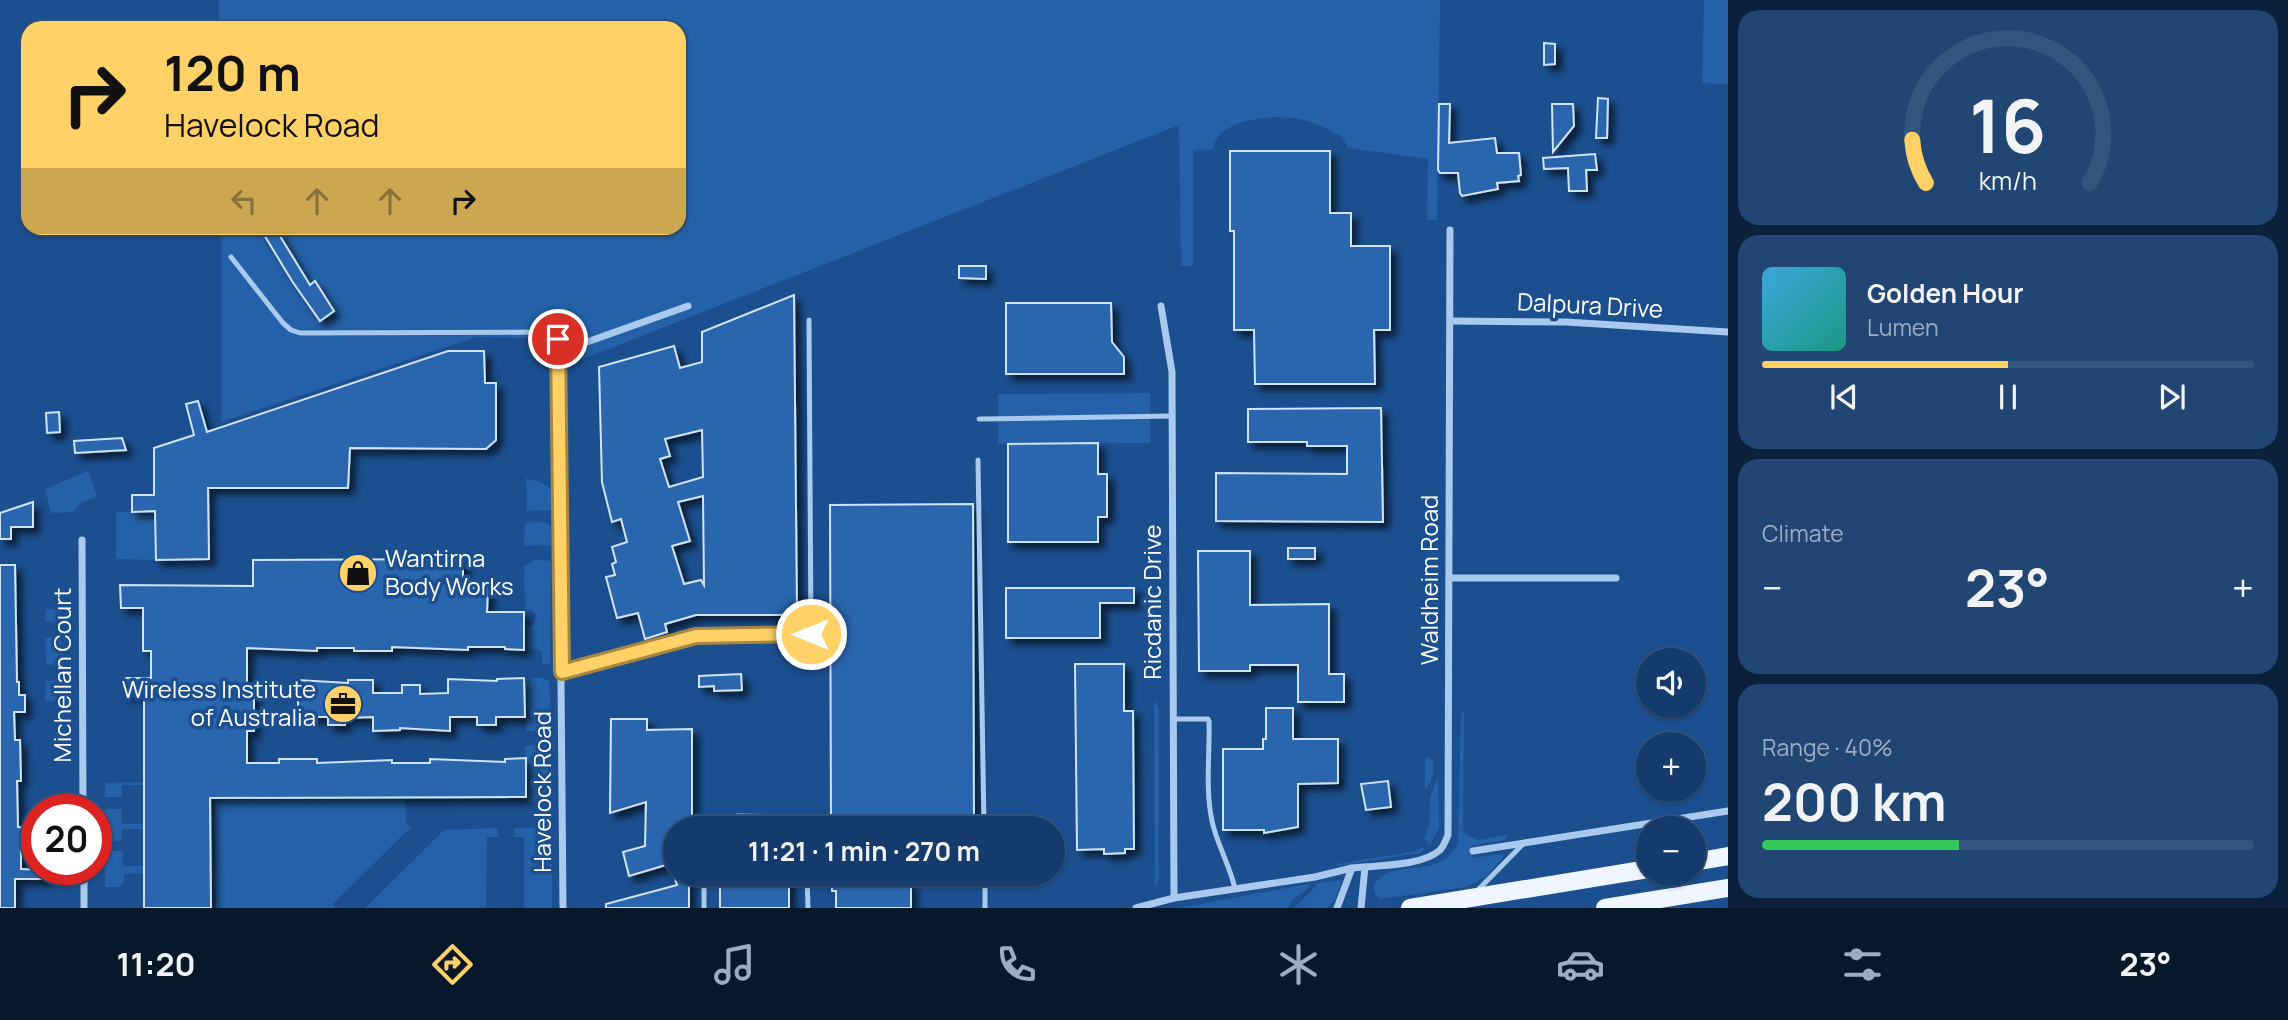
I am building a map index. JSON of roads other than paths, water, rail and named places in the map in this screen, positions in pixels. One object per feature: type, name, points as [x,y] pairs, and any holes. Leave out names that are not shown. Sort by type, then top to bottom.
[{"type":"main road","points":[[1706,860],[1728,856]]},
{"type":"main road","points":[[1410,908],[1636,871]]},
{"type":"main road","points":[[1605,908],[1728,888]]},
{"type":"street","name":"Waldheim Road","points":[[1136,908],[1174,898],[1352,868],[1410,862],[1429,857],[1441,849],[1448,835],[1450,230]]},
{"type":"street","points":[[559,352],[688,306]]},
{"type":"street","name":"Ricdanic Drive","points":[[1161,306],[1172,372],[1174,898]]},
{"type":"street","name":"Dalpura Drive","points":[[1451,321],[1566,322],[1728,332]]},
{"type":"street","name":"Havelock Road","points":[[558,339],[563,908]]},
{"type":"street","name":"Michellan Court","points":[[82,540],[83,794]]},
{"type":"street","points":[[1449,578],[1616,578]]},
{"type":"street","points":[[1473,850],[1728,811]]},
{"type":"street","points":[[1361,908],[1365,866]]},
{"type":"street","points":[[1337,908],[1352,868]]},
{"type":"street","points":[[84,885],[84,908]]},
{"type":"lane","points":[[231,257],[283,323],[290,330],[300,333],[548,332],[558,339]]},
{"type":"lane","points":[[562,672],[696,636],[811,634],[809,320]]},
{"type":"lane","points":[[979,419],[1172,416]]},
{"type":"lane","points":[[978,460],[984,816]]},
{"type":"lane","points":[[1173,719],[1209,721],[1208,790],[1212,821],[1231,870],[1235,889]]},
{"type":"lane","points":[[1469,899],[1523,843]]},
{"type":"lane","points":[[704,886],[704,908]]},
{"type":"lane","points":[[807,886],[808,908]]},
{"type":"lane","points":[[985,886],[985,908]]},
{"type":"place","name":"Wantirna Body Works","points":[[358,573]]},
{"type":"place","name":"Wireless Institute of Australia","points":[[343,704]]}]
